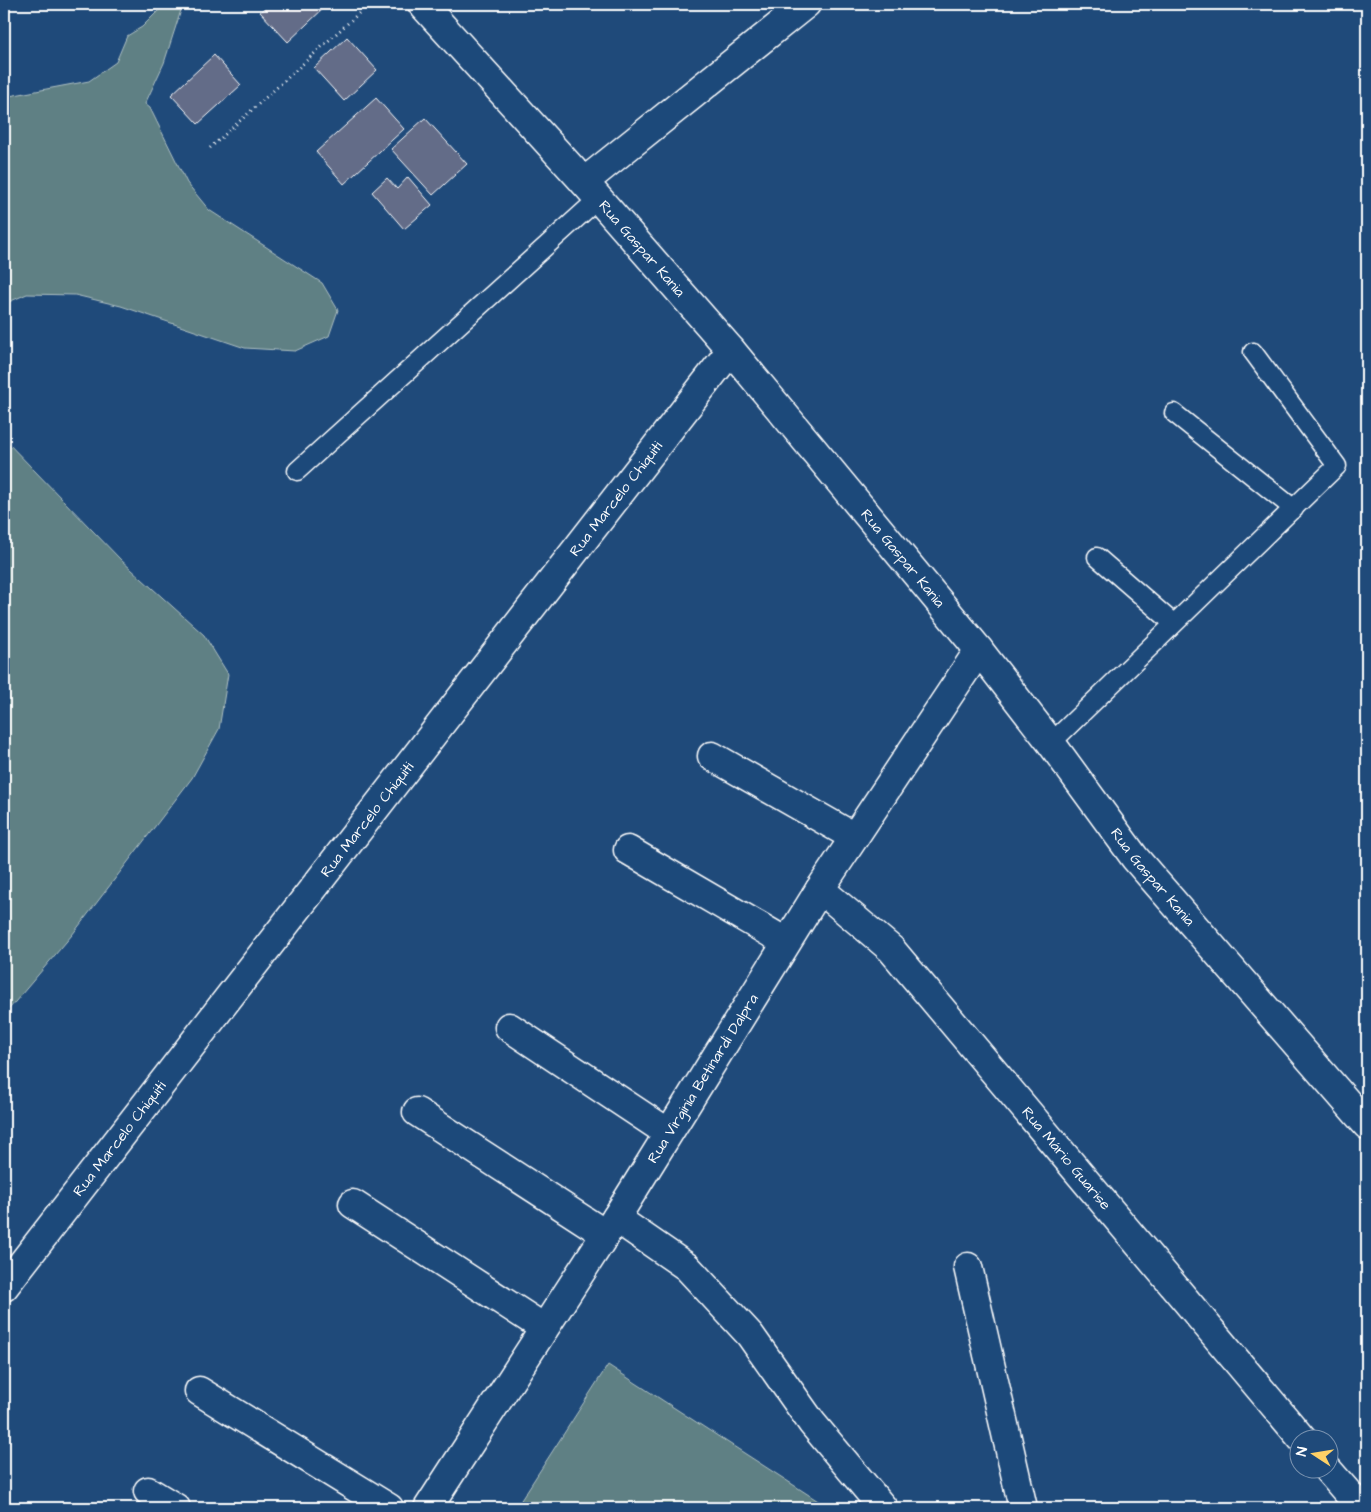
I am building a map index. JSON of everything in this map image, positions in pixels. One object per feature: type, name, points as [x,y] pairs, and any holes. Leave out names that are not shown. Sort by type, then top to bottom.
[{"type":"street","name":"Rua Gaspar Kania","points":[[422,4],[731,350],[979,650],[1051,743],[1135,858],[1367,1125]]},
{"type":"street","points":[[591,191],[806,4]]},
{"type":"street","name":"Rua Marcelo Chiquiti","points":[[4,1287],[731,350]]},
{"type":"street","name":"Rua Virginia Betinardi Dalpra","points":[[428,1508],[610,1226],[820,889],[979,650]]},
{"type":"street","points":[[712,756],[854,837]]},
{"type":"street","points":[[628,850],[786,942]]},
{"type":"street","name":"Rua Mário Guarise","points":[[820,889],[891,949],[1295,1430]]},
{"type":"street","points":[[508,1028],[668,1132]]},
{"type":"street","points":[[418,1112],[610,1226],[687,1267],[750,1335],[812,1423],[883,1508]]},
{"type":"street","points":[[353,1204],[544,1328]]},
{"type":"street","points":[[968,1267],[1023,1508]]},
{"type":"street","points":[[199,1391],[389,1508]]},
{"type":"street","points":[[1337,1480],[1361,1508]]},
{"type":"street","points":[[148,1491],[176,1508]]},
{"type":"lane","points":[[297,471],[591,191]]},
{"type":"lane","points":[[1051,743],[1337,466],[1253,352]]},
{"type":"lane","points":[[1174,413],[1294,509]]},
{"type":"lane","points":[[1097,557],[1173,623]]},
{"type":"path","points":[[210,148],[369,4]]},
{"type":"green space","points":[[165,4],[183,4],[164,63],[145,104],[150,108],[187,183],[209,210],[322,283],[338,310],[329,336],[295,351],[245,348],[121,306],[75,295],[27,294],[4,304],[4,97],[89,81],[116,62],[127,36],[142,27]]},
{"type":"green space","points":[[4,439],[121,560],[204,635],[228,674],[219,729],[192,778],[72,935],[4,1015]]},
{"type":"green space","points":[[608,1365],[829,1508],[516,1508]]},
{"type":"building","points":[[269,4],[324,4],[326,6],[288,42],[260,12]]},
{"type":"building","points":[[347,37],[377,70],[344,101],[314,68]]},
{"type":"building","points":[[214,55],[241,85],[198,124],[171,95]]},
{"type":"building","points":[[376,98],[404,129],[344,184],[316,152]]},
{"type":"building","points":[[425,118],[467,164],[433,195],[391,149]]},
{"type":"building","points":[[408,177],[432,205],[404,229],[372,192],[387,178],[397,189]]}]
